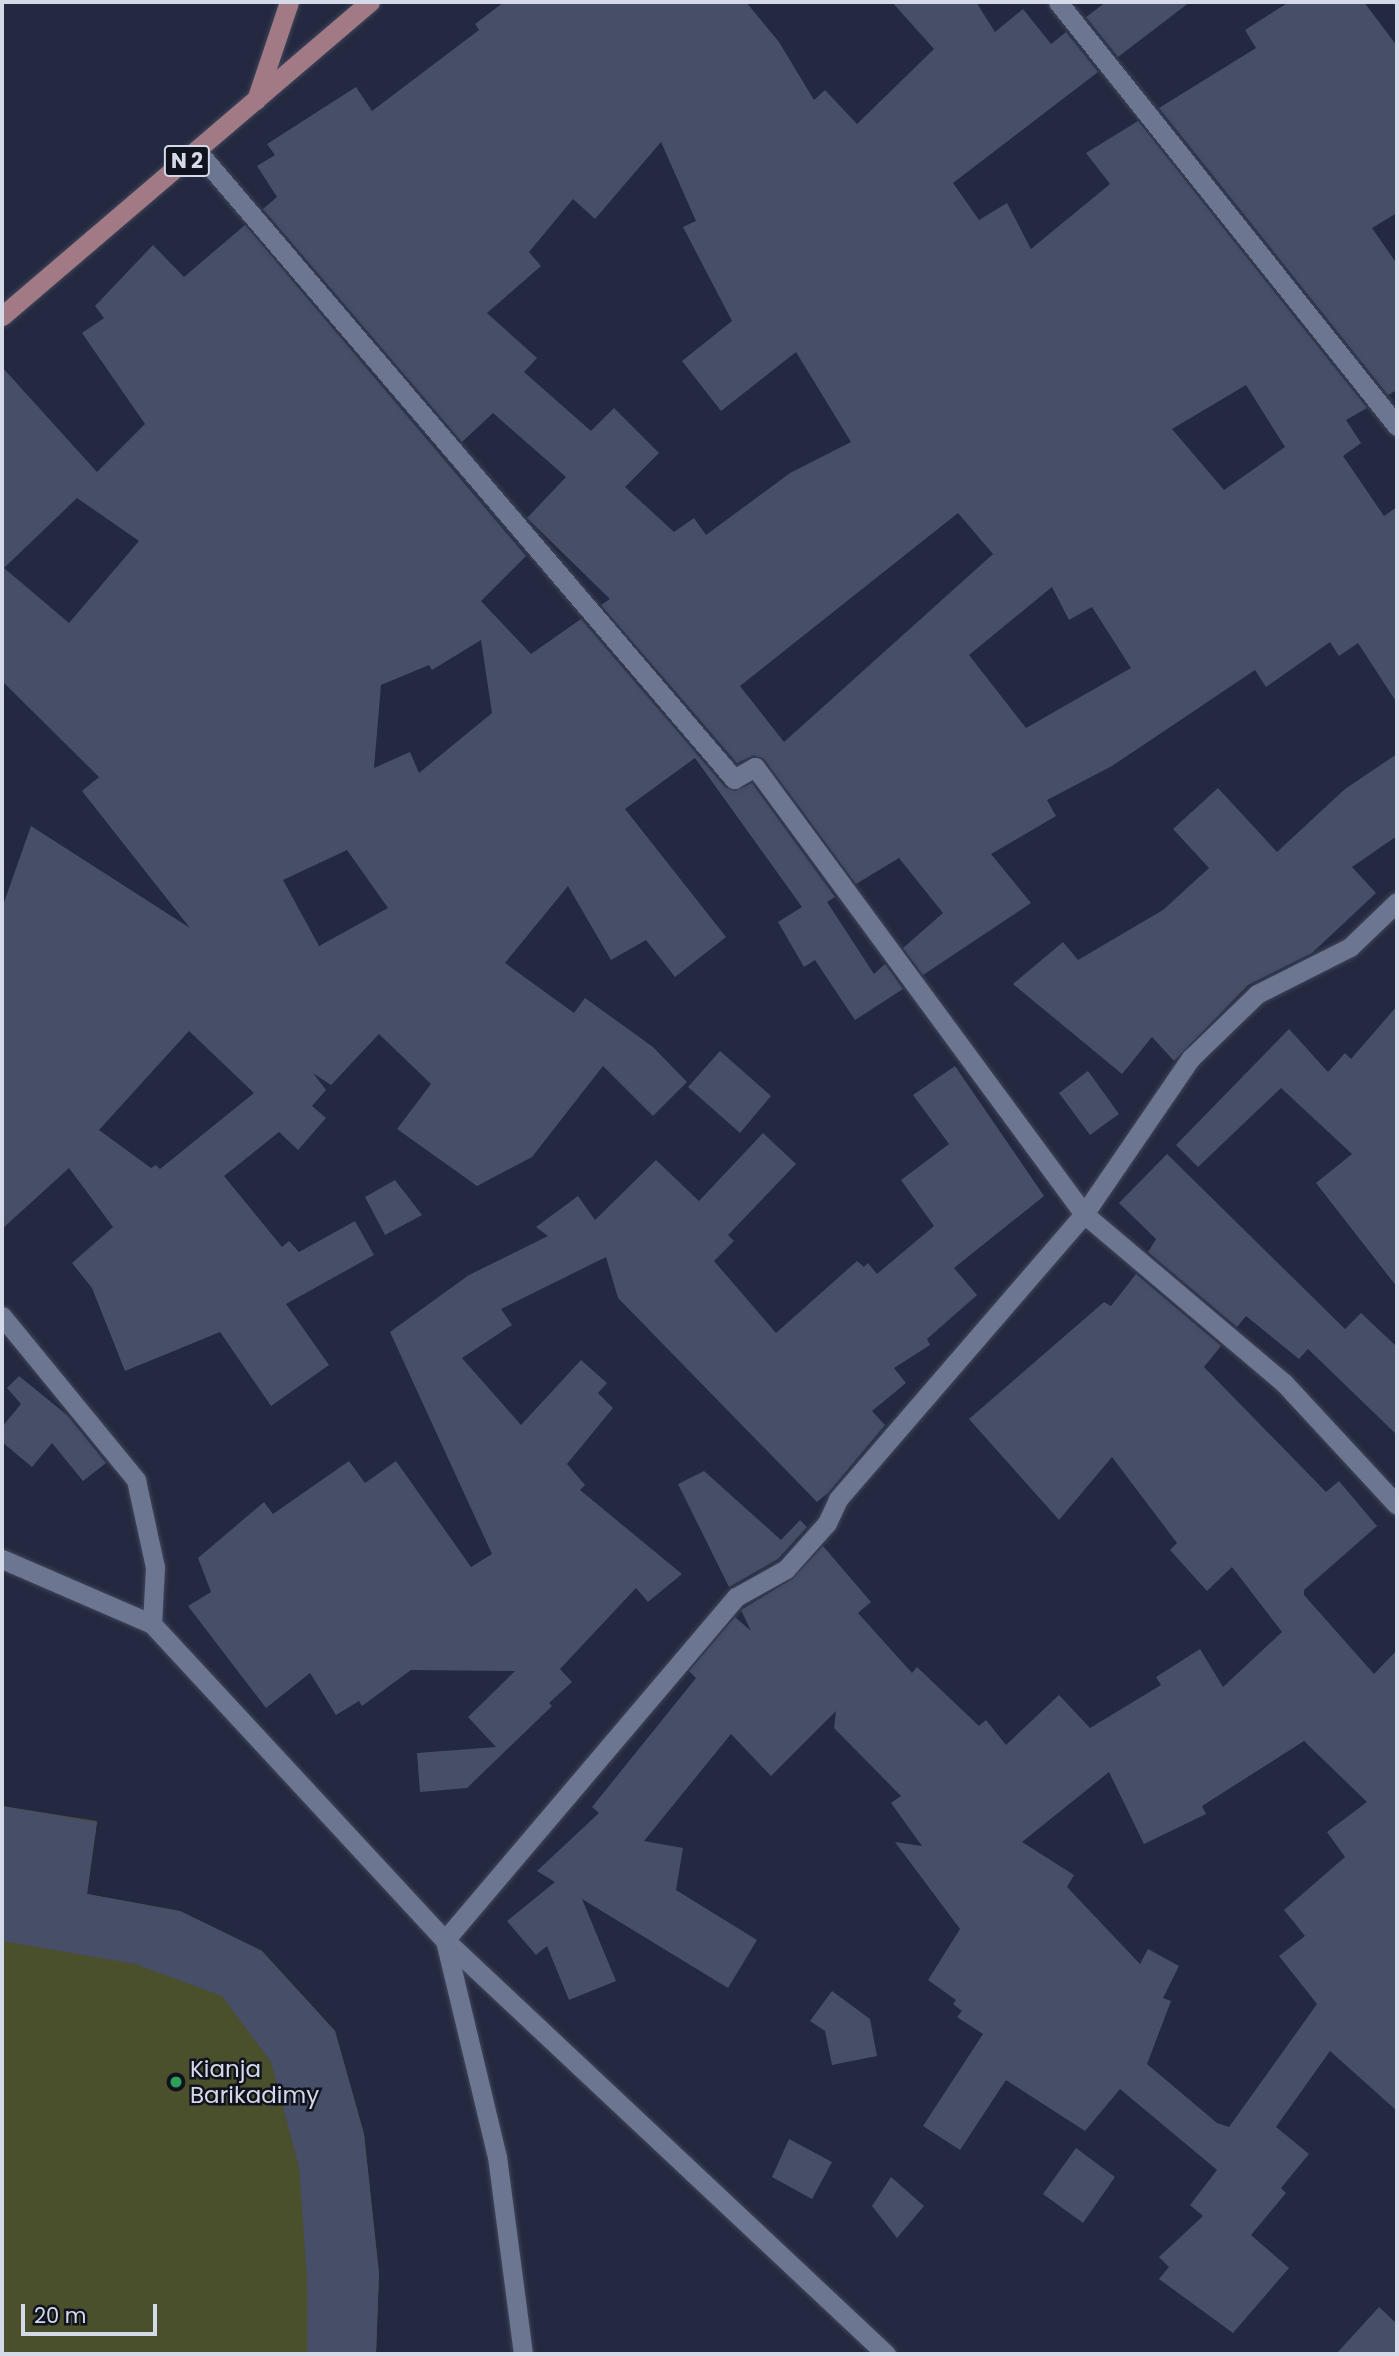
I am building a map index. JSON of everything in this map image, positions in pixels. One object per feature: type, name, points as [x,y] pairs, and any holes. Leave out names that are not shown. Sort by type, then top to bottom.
[{"type":"main road","points":[[256,100],[289,2]]},
{"type":"main road","name":"N 2","points":[[2,316],[198,152],[370,2]]},
{"type":"street","points":[[1058,2],[1397,426]]},
{"type":"street","points":[[198,152],[734,779],[755,767],[1084,1214],[1284,1383],[1397,1505]]},
{"type":"street","points":[[445,1940],[736,1597],[786,1569],[827,1523],[838,1499],[1084,1214],[1191,1058],[1257,993],[1350,947],[1397,902]]},
{"type":"street","points":[[2,1316],[136,1480],[155,1567],[152,1624]]},
{"type":"street","points":[[2,1559],[152,1624],[445,1940],[886,2354]]},
{"type":"street","points":[[445,1940],[497,2157],[523,2354]]},
{"type":"green space","name":"Kianja Barikadimy","points":[[2,1806],[97,1821],[87,1894],[180,1911],[262,1951],[335,2031],[364,2134],[379,2273],[376,2354],[2,2354]]},
{"type":"building","points":[[504,2],[746,2],[779,42],[814,100],[825,90],[857,124],[934,49],[892,2],[976,2],[995,32],[1023,9],[1051,44],[1066,32],[1098,72],[953,183],[979,220],[1007,203],[1031,249],[1110,184],[1086,153],[1138,121],[1367,408],[1346,420],[1361,443],[1343,456],[1384,516],[1397,507],[1397,703],[1358,643],[1339,656],[1330,642],[1266,687],[1255,670],[1112,766],[1047,800],[1056,816],[991,854],[1031,903],[923,975],[903,948],[943,913],[899,858],[856,884],[764,759],[754,755],[737,763],[601,605],[610,599],[527,518],[566,477],[493,413],[462,442],[263,209],[277,197],[257,166],[275,155],[267,144],[356,87],[372,111],[479,30],[475,24]],"holes":[[[661,142],[696,221],[683,227],[732,321],[682,361],[721,411],[796,352],[851,442],[790,473],[706,535],[694,518],[674,532],[625,487],[659,453],[614,408],[591,431],[524,372],[537,358],[487,313],[541,266],[529,252],[573,199],[595,219]],[[1246,385],[1285,447],[1224,490],[1172,429]],[[958,513],[993,554],[784,742],[740,686]],[[1052,587],[1069,620],[1092,607],[1131,668],[1026,728],[969,655]]]},
{"type":"building","points":[[1106,2],[1190,2],[1118,57],[1086,17]]},
{"type":"building","points":[[1289,2],[1364,2],[1397,46],[1397,213],[1372,228],[1397,264],[1397,390],[1388,395],[1159,108],[1256,48],[1245,30]]},
{"type":"building","points":[[245,225],[526,556],[481,601],[531,654],[581,619],[725,787],[735,791],[752,783],[835,897],[827,902],[874,974],[885,964],[903,989],[855,1020],[815,960],[804,967],[778,922],[802,907],[695,758],[625,809],[726,937],[675,977],[646,940],[611,960],[568,886],[505,963],[574,1013],[585,998],[653,1047],[687,1082],[653,1116],[603,1066],[532,1157],[477,1186],[397,1129],[431,1084],[379,1034],[331,1085],[313,1073],[326,1090],[312,1106],[326,1118],[298,1150],[279,1132],[224,1176],[282,1247],[289,1241],[299,1252],[355,1221],[374,1255],[286,1304],[329,1365],[271,1406],[220,1332],[125,1371],[92,1288],[72,1263],[113,1227],[69,1168],[2,1229],[2,908],[31,826],[190,928],[82,791],[99,777],[2,681],[2,367],[97,472],[145,424],[82,333],[104,318],[95,306],[153,245],[184,277]],"holes":[[[77,498],[139,541],[69,623],[4,568]],[[481,640],[492,713],[419,773],[410,752],[374,768],[381,685],[429,665],[432,670]],[[347,850],[388,908],[319,946],[283,880]],[[189,1031],[254,1093],[160,1169],[156,1165],[151,1168],[99,1130]]]},
{"type":"building","points":[[1397,754],[1397,836],[1352,867],[1376,893],[1312,953],[1248,985],[1174,1061],[1152,1037],[1122,1074],[1013,984],[1063,942],[1078,960],[1163,910],[1209,868],[1173,829],[1218,788],[1277,852],[1345,789]]},
{"type":"building","points":[[1397,1006],[1397,1287],[1316,1183],[1352,1154],[1281,1088],[1198,1167],[1176,1145],[1289,1029],[1328,1072],[1345,1053],[1351,1059]]},
{"type":"building","points":[[720,1051],[771,1096],[740,1133],[688,1087]]},
{"type":"building","points":[[955,1066],[1044,1196],[954,1268],[977,1295],[927,1339],[930,1345],[894,1368],[906,1383],[872,1411],[885,1425],[828,1493],[817,1502],[618,1298],[606,1257],[501,1309],[512,1325],[462,1358],[521,1425],[581,1360],[607,1383],[598,1393],[613,1408],[567,1464],[585,1485],[580,1490],[682,1574],[648,1602],[636,1588],[560,1669],[572,1682],[549,1703],[552,1706],[467,1788],[420,1792],[417,1753],[496,1747],[468,1717],[515,1671],[411,1670],[362,1706],[359,1701],[336,1715],[310,1673],[266,1708],[188,1606],[211,1592],[198,1558],[264,1502],[273,1514],[349,1461],[365,1483],[396,1461],[471,1567],[492,1554],[390,1332],[469,1275],[548,1236],[536,1227],[578,1196],[595,1220],[656,1160],[699,1201],[763,1133],[796,1164],[728,1235],[734,1241],[714,1261],[776,1333],[857,1261],[864,1267],[868,1263],[877,1274],[934,1226],[901,1180],[949,1144],[913,1095]]},
{"type":"building","points":[[1088,1071],[1119,1114],[1090,1135],[1059,1093]]},
{"type":"building","points":[[1167,1154],[1345,1329],[1361,1313],[1397,1347],[1397,1435],[1308,1349],[1299,1359],[1246,1316],[1237,1327],[1148,1252],[1156,1239],[1119,1203]]},
{"type":"building","points":[[395,1180],[422,1215],[385,1235],[365,1197]]},
{"type":"building","points":[[1136,1274],[1221,1346],[1204,1367],[1326,1492],[1339,1481],[1377,1526],[1304,1590],[1304,1595],[1374,1674],[1397,1650],[1397,2111],[1330,2051],[1276,2127],[1309,2154],[1281,2188],[1286,2193],[1251,2235],[1289,2268],[1233,2333],[1159,2279],[1169,2267],[1159,2257],[1203,2216],[1190,2205],[1217,2170],[1120,2089],[1085,2131],[1006,2080],[960,2150],[923,2126],[983,2034],[957,2017],[962,2011],[953,2004],[956,2000],[928,1980],[960,1929],[895,1842],[922,1846],[891,1803],[901,1796],[834,1728],[836,1711],[771,1776],[731,1734],[644,1841],[683,1848],[676,1890],[757,1940],[728,1988],[582,1899],[616,1981],[569,2000],[547,1946],[536,1955],[507,1921],[555,1882],[537,1871],[599,1813],[592,1807],[696,1678],[689,1671],[735,1617],[751,1631],[741,1610],[792,1579],[823,1546],[871,1602],[858,1613],[912,1673],[917,1667],[979,1726],[986,1720],[1006,1745],[1059,1695],[1090,1728],[1161,1685],[1156,1677],[1200,1649],[1223,1687],[1282,1632],[1232,1567],[1207,1591],[1170,1550],[1177,1543],[1112,1457],[1059,1520],[969,1419],[1104,1302],[1111,1306]],"holes":[[[1304,1741],[1367,1802],[1327,1832],[1345,1857],[1284,1910],[1305,1936],[1279,1956],[1317,2004],[1229,2127],[1217,2123],[1147,2064],[1171,2001],[1163,1998],[1179,1966],[1148,1949],[1140,1964],[1067,1887],[1074,1875],[1022,1842],[1109,1772],[1144,1844],[1206,1814],[1202,1806]]]},
{"type":"building","points":[[19,1376],[67,1415],[106,1463],[83,1481],[52,1443],[32,1467],[2,1442],[2,1427],[21,1404],[7,1388]]},
{"type":"building","points":[[704,1471],[781,1540],[800,1520],[807,1527],[778,1559],[729,1587],[678,1484]]},
{"type":"building","points":[[2,1806],[97,1822],[87,1894],[180,1911],[262,1951],[335,2031],[364,2134],[379,2274],[376,2354],[307,2354],[307,2278],[299,2167],[271,2062],[222,1996],[135,1964],[2,1941]]},
{"type":"building","points":[[832,1991],[870,2019],[877,2056],[832,2065],[825,2031],[810,2021]]},
{"type":"building","points":[[789,2139],[832,2162],[812,2199],[772,2177]]},
{"type":"building","points":[[1076,2148],[1115,2177],[1083,2223],[1043,2194]]},
{"type":"building","points":[[891,2177],[924,2206],[897,2238],[872,2206]]},
{"type":"building","points":[[1379,2307],[1397,2324],[1397,2354],[1336,2354]]},
{"type":"place","name":"Kianja Barikadimy","points":[[176,2082]]}]
